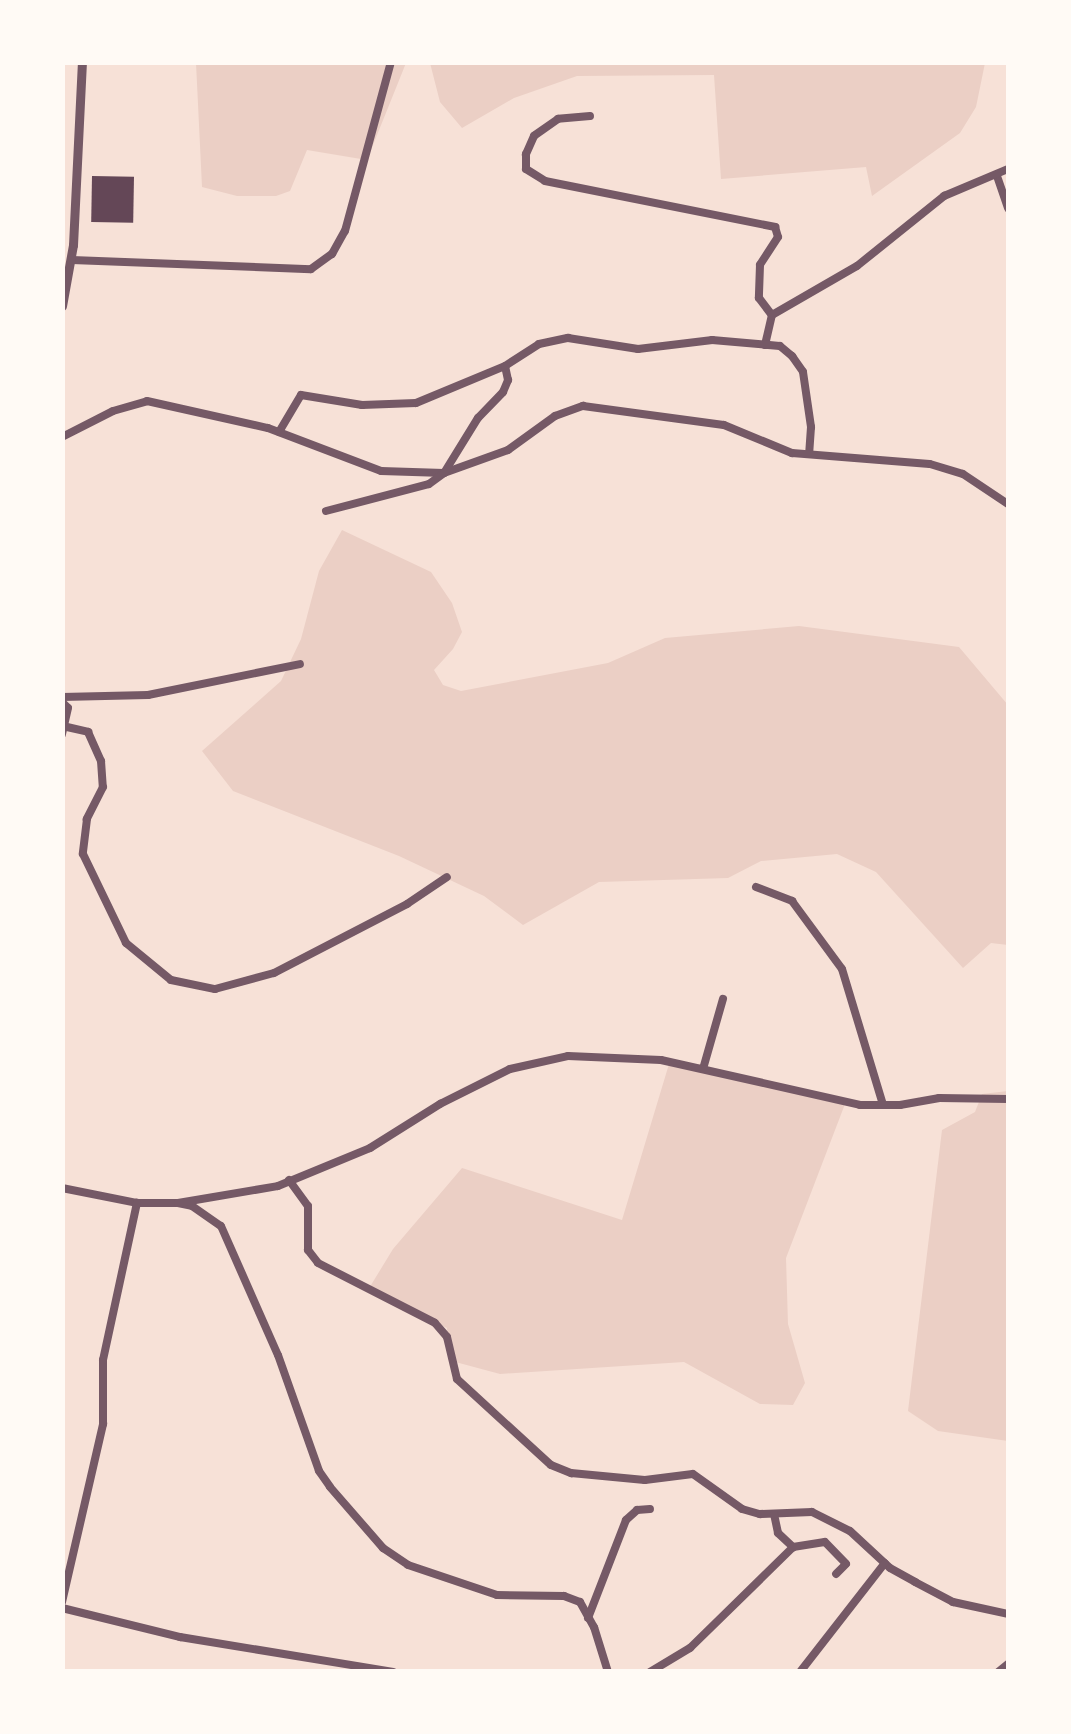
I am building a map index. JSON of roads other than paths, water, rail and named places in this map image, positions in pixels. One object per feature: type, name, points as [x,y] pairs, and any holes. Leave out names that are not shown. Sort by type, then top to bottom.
[{"type":"street","points":[[62,306],[72,260],[82,62]]},
{"type":"street","points":[[72,260],[311,269],[332,254],[345,231],[390,62]]},
{"type":"street","points":[[590,116],[558,119],[534,136],[526,154],[526,169],[545,182],[774,228],[778,237],[760,264],[759,298],[772,315]]},
{"type":"street","points":[[765,344],[772,315],[857,266],[944,196],[1008,169]]},
{"type":"street","points":[[996,176],[1008,208]]},
{"type":"street","points":[[278,432],[301,394],[362,405],[416,403],[505,366],[539,344],[568,338],[638,349],[698,340],[780,346],[803,372],[811,427],[808,454]]},
{"type":"street","points":[[444,473],[478,418],[503,392],[508,380],[505,366]]},
{"type":"street","points":[[62,437],[113,411],[147,400],[278,432],[381,471],[444,473]]},
{"type":"street","points":[[326,511],[429,484],[444,473],[508,450],[556,416],[583,406],[724,424],[780,450],[930,464],[963,474],[1008,504]]},
{"type":"street","points":[[62,699],[148,696],[300,664]]},
{"type":"street","points":[[62,699],[68,708],[64,730],[88,732],[101,761],[103,787],[87,818],[83,854],[126,943],[171,980],[215,989],[274,973],[378,920],[447,877]]},
{"type":"street","points":[[756,888],[792,901],[842,968],[883,1105]]},
{"type":"street","points":[[703,1069],[723,999]]},
{"type":"street","points":[[62,1188],[138,1203],[178,1203],[247,1192],[370,1148],[440,1104],[510,1069],[568,1056],[626,1055],[860,1105],[939,1098],[1008,1099]]},
{"type":"street","points":[[289,1180],[308,1206],[308,1250],[318,1262],[435,1324],[446,1337],[457,1379],[551,1465],[571,1473],[646,1480],[693,1474],[742,1508],[774,1514],[812,1512],[839,1524],[885,1563],[953,1602],[1008,1614]]},
{"type":"street","points":[[138,1203],[103,1360],[103,1424],[62,1605],[180,1636],[393,1672]]},
{"type":"street","points":[[178,1203],[220,1226],[278,1355],[319,1471],[383,1548],[408,1565],[483,1592],[564,1596],[580,1602],[608,1672]]},
{"type":"street","points":[[588,1618],[626,1520],[637,1510],[650,1509]]},
{"type":"street","points":[[774,1514],[778,1533],[793,1547]]},
{"type":"street","points":[[650,1672],[675,1661],[702,1638],[793,1547],[825,1542],[846,1564],[836,1574]]},
{"type":"street","points":[[800,1672],[885,1563]]},
{"type":"street","points":[[998,1672],[1008,1664]]}]
